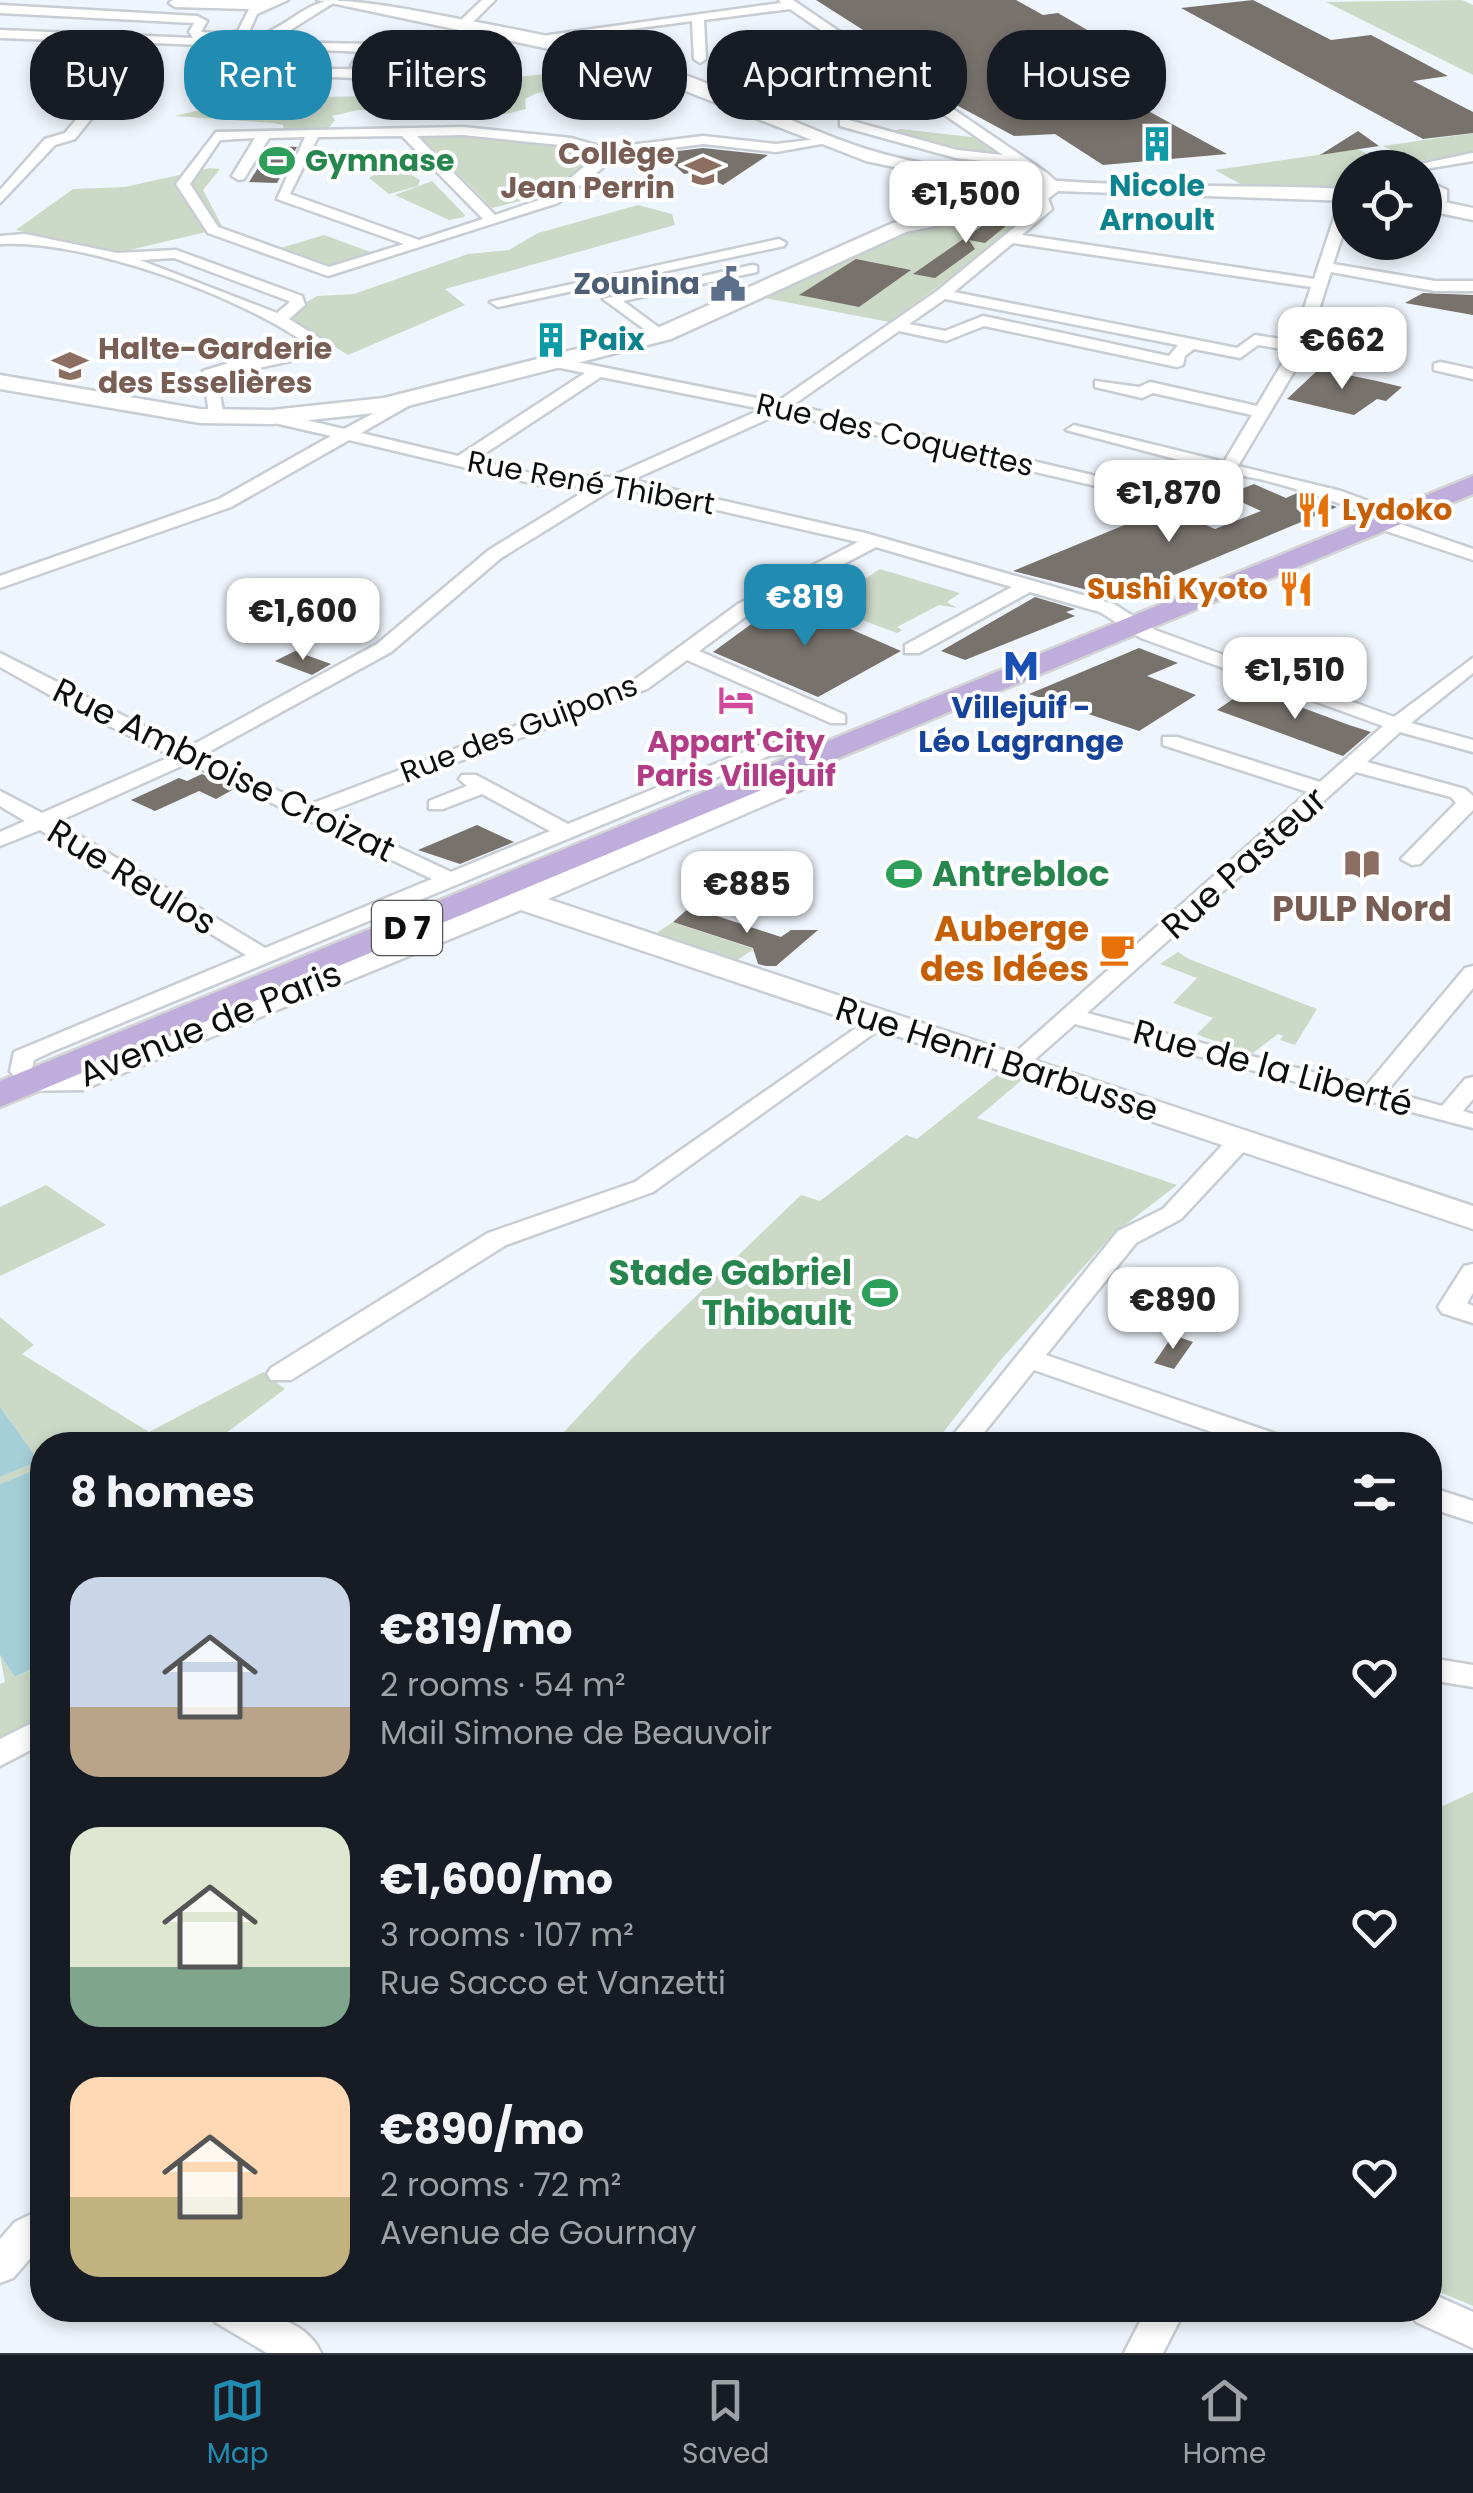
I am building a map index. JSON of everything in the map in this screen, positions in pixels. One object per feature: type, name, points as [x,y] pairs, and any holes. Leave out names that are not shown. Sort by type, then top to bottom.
[{"type":"main road","points":[[329,0],[483,30]]},
{"type":"main road","points":[[522,37],[656,70],[822,141],[900,164],[1048,190],[1332,200]]},
{"type":"main road","points":[[0,382],[159,412],[216,416],[272,417],[404,402],[659,335],[900,227],[1048,190]]},
{"type":"main road","points":[[1442,204],[1473,211]]},
{"type":"main road","name":"D 7","points":[[1382,516],[1469,486]]},
{"type":"main road","name":"Avenue de Paris","points":[[13,1083],[1382,516]]},
{"type":"main road","name":"Avenue de Paris","points":[[13,1083],[70,1083],[522,899],[811,775],[818,768],[807,754]]},
{"type":"main road","name":"Rue Henri Barbusse","points":[[522,899],[554,914],[1473,1218]]},
{"type":"street","points":[[86,0],[117,0]]},
{"type":"street","points":[[0,10],[194,20],[202,22],[195,32],[198,35],[226,38],[244,33],[250,14],[282,0]]},
{"type":"street","points":[[281,30],[329,0]]},
{"type":"street","points":[[462,26],[488,0]]},
{"type":"street","points":[[142,1],[266,6]]},
{"type":"street","points":[[0,840],[184,757],[384,648],[495,554],[612,482],[780,408],[942,294],[1045,209],[1048,190],[1022,161],[788,3],[698,20],[526,38]]},
{"type":"street","points":[[698,20],[700,59]]},
{"type":"street","points":[[0,34],[30,35]]},
{"type":"street","points":[[332,62],[428,66],[418,76],[332,72]]},
{"type":"street","points":[[0,199],[50,142],[70,136],[83,120]]},
{"type":"street","points":[[845,122],[956,154],[1022,161]]},
{"type":"street","points":[[406,132],[491,220]]},
{"type":"street","points":[[606,152],[604,161],[577,177],[553,200],[328,272],[213,230],[182,184],[216,136],[480,132],[591,145],[606,152],[704,140],[792,146],[822,141]]},
{"type":"street","points":[[239,176],[264,134]]},
{"type":"street","points":[[313,134],[282,196],[416,244]]},
{"type":"street","points":[[1442,162],[1473,157]]},
{"type":"street","points":[[0,239],[32,237],[124,260],[280,318],[310,336],[317,346],[315,350],[210,374],[216,416]]},
{"type":"street","points":[[1012,238],[1318,284]]},
{"type":"street","points":[[498,302],[780,243]]},
{"type":"street","points":[[1228,468],[1298,347],[1332,246]]},
{"type":"street","points":[[100,271],[124,260],[176,254],[297,299],[297,305],[280,318]]},
{"type":"street","points":[[1326,267],[1436,286],[1473,286]]},
{"type":"street","points":[[659,335],[610,300],[752,268]]},
{"type":"street","points":[[942,294],[1240,353],[1255,340],[1298,347]]},
{"type":"street","points":[[896,325],[946,336],[983,322],[1176,362],[1178,354],[1191,343]]},
{"type":"street","name":"Rue des Coquettes","points":[[557,363],[780,408],[1152,494],[1171,493],[1228,468]]},
{"type":"street","points":[[1440,367],[1473,374]]},
{"type":"street","points":[[461,461],[596,373]]},
{"type":"street","points":[[1101,384],[1142,393],[1150,387],[1261,412]]},
{"type":"street","points":[[0,582],[225,503],[404,402]]},
{"type":"street","name":"Rue René Thibert","points":[[272,417],[540,480],[612,482],[874,542],[1029,586],[1397,724],[1473,746]]},
{"type":"street","points":[[1074,430],[1335,495],[1473,555]]},
{"type":"street","name":"Rue des Guipons","points":[[311,811],[640,685],[745,608],[874,542]]},
{"type":"street","points":[[0,558],[27,570]]},
{"type":"street","points":[[912,649],[1029,586]]},
{"type":"street","points":[[685,652],[838,719]]},
{"type":"street","name":"Rue Ambroise Croizat","points":[[0,659],[184,757],[311,811],[449,879]]},
{"type":"street","name":"Rue Pasteur","points":[[1016,1064],[1356,765],[1397,724],[1473,664]]},
{"type":"street","points":[[1170,741],[1326,791]]},
{"type":"street","name":"Avenue de Paris","points":[[13,1083],[26,1055],[449,879],[766,750],[787,746],[807,754]]},
{"type":"street","points":[[1356,765],[1458,793],[1468,803],[1412,859]]},
{"type":"street","points":[[436,805],[477,783],[568,833]]},
{"type":"street","name":"Rue Reulos","points":[[0,798],[265,957]]},
{"type":"street","points":[[1372,1093],[1473,973]]},
{"type":"street","name":"Rue de la Liberté","points":[[1072,1016],[1473,1121]]},
{"type":"street","points":[[280,1374],[497,1239],[644,1187],[876,1020]]},
{"type":"street","points":[[1448,1114],[1473,1084]]},
{"type":"street","points":[[969,1432],[1127,1237],[1172,1214],[1238,1142]]},
{"type":"street","points":[[1473,1272],[1451,1307],[1473,1315]]},
{"type":"street","points":[[1026,1358],[1240,1432]]},
{"type":"street","points":[[1442,1501],[1473,1512]]},
{"type":"street","points":[[1442,1672],[1473,1676]]},
{"type":"street","points":[[0,1754],[30,1737]]},
{"type":"street","points":[[0,2266],[30,2235]]},
{"type":"street","points":[[1442,2316],[1473,2330]]},
{"type":"street","points":[[249,2322],[302,2353]]},
{"type":"street","points":[[1143,2353],[1160,2322]]},
{"type":"green space","points":[[1462,0],[1473,5],[1473,75],[1326,2]]},
{"type":"green space","points":[[542,74],[542,93],[525,99],[526,109],[522,110],[522,76]]},
{"type":"green space","points":[[352,96],[352,111],[332,116],[332,97]]},
{"type":"green space","points":[[332,116],[335,120],[328,129],[284,131],[283,125],[231,120],[332,120]]},
{"type":"green space","points":[[900,129],[972,137],[1003,157],[885,134]]},
{"type":"green space","points":[[1473,133],[1473,153],[1442,158],[1442,150],[1390,150],[1383,146]]},
{"type":"green space","points":[[422,138],[520,138],[602,154],[552,193],[492,208]]},
{"type":"green space","points":[[1332,153],[1332,190],[1244,186],[1215,170]]},
{"type":"green space","points":[[372,164],[394,169],[376,175],[408,173],[420,180],[418,186],[389,194],[369,178],[375,174],[366,173],[365,167]]},
{"type":"green space","points":[[220,169],[203,190],[223,228],[117,253],[16,230],[73,189],[125,187]]},
{"type":"green space","points":[[432,181],[464,217],[449,220],[395,195]]},
{"type":"green space","points":[[638,205],[672,214],[675,225],[445,289],[465,305],[348,355],[284,315],[317,296],[354,294],[468,254],[509,250],[538,233]]},
{"type":"green space","points":[[1033,205],[1039,207],[997,244],[889,322],[765,298],[884,239]]},
{"type":"green space","points":[[324,235],[376,254],[334,268],[277,249]]},
{"type":"green space","points":[[880,569],[960,593],[947,602],[957,608],[939,605],[897,627],[902,630],[897,633],[824,606]]},
{"type":"green space","points":[[673,922],[754,949],[734,962],[652,936]]},
{"type":"green space","points":[[1178,952],[1317,1009],[1295,1045],[1280,1040],[1283,1036],[1278,1034],[1253,1053],[1203,1037],[1197,1034],[1213,1018],[1173,1003],[1197,978],[1160,964]]},
{"type":"green space","name":"Stade Gabriel Thibault","points":[[1001,1072],[1023,1079],[977,1118],[1177,1185],[1112,1235],[998,1363],[943,1432],[564,1432],[640,1350],[801,1195],[820,1201],[906,1135],[917,1139]]},
{"type":"green space","points":[[46,1185],[106,1225],[0,1276],[0,1207]]},
{"type":"green space","points":[[0,1317],[34,1345],[22,1354],[149,1432],[30,1432],[30,1449],[0,1407]]},
{"type":"green space","points":[[263,1372],[285,1389],[227,1432],[149,1432]]},
{"type":"green space","points":[[30,1465],[30,1472],[0,1484],[0,1477]]},
{"type":"green space","points":[[0,1655],[15,1677],[30,1670],[30,1722],[0,1739],[0,1684],[5,1682]]},
{"type":"green space","points":[[1473,1792],[1473,2306],[1442,2293],[1442,1806]]},
{"type":"water","points":[[0,1407],[30,1449],[30,1465],[0,1477]]},
{"type":"water","points":[[30,1472],[30,1670],[15,1677],[0,1655],[0,1484]]},
{"type":"building","points":[[816,0],[1016,0],[1043,15],[1058,13],[1087,30],[987,30],[987,120],[1165,120],[1227,154],[1103,165],[1055,134],[1014,136],[967,111],[967,30],[863,30]]},
{"type":"building","points":[[1253,0],[1331,40],[1371,35],[1448,76],[1413,81],[1473,112],[1473,133],[1423,139],[1181,8]]},
{"type":"building","points":[[1358,131],[1379,146],[1332,150],[1320,155]]},
{"type":"building","name":"Gymnase","points":[[272,146],[297,147],[277,183],[249,182]]},
{"type":"building","name":"Collège Jean Perrin","points":[[703,148],[768,155],[723,185],[699,172],[684,174],[661,153]]},
{"type":"building","points":[[1024,211],[985,243],[969,240],[975,249],[935,278],[913,274],[995,217]]},
{"type":"building","points":[[856,259],[911,270],[859,307],[799,295]]},
{"type":"building","points":[[1423,293],[1473,295],[1473,315],[1405,303]]},
{"type":"building","points":[[1319,369],[1402,387],[1386,401],[1377,399],[1354,415],[1287,399]]},
{"type":"building","points":[[1254,484],[1286,498],[1297,493],[1337,507],[1119,598],[1013,571],[1156,512],[1167,517],[1178,513],[1215,529],[1261,511],[1226,495]]},
{"type":"building","points":[[1035,597],[1075,609],[1066,612],[1075,616],[965,660],[941,651]]},
{"type":"building","points":[[784,600],[901,651],[818,697],[713,652]]},
{"type":"building","points":[[1139,648],[1178,663],[1147,676],[1196,695],[1139,731],[1029,694]]},
{"type":"building","points":[[295,651],[331,664],[312,675],[275,661]]},
{"type":"building","points":[[1249,688],[1371,732],[1343,756],[1217,710]]},
{"type":"building","points":[[202,774],[234,789],[216,799],[199,791],[155,811],[131,800],[179,778],[187,781]]},
{"type":"building","points":[[477,825],[514,842],[460,864],[418,850]]},
{"type":"building","points":[[690,907],[781,937],[791,930],[818,930],[776,966],[766,966],[758,964],[753,948],[673,922]]},
{"type":"building","points":[[1173,1335],[1193,1342],[1174,1369],[1154,1363]]},
{"type":"place","name":"Nicole Arnoult","points":[[1157,144]]},
{"type":"place","name":"Gymnase","points":[[277,161]]},
{"type":"place","name":"Collège Jean Perrin","points":[[703,171]]},
{"type":"place","name":"Zounina","points":[[728,284]]},
{"type":"place","name":"Paix","points":[[551,340]]},
{"type":"place","name":"Halte-Garderie des Esselières","points":[[70,366]]},
{"type":"place","name":"Lydoko","points":[[1314,510]]},
{"type":"place","name":"Sushi Kyoto","points":[[1296,589]]},
{"type":"place","name":"Villejuif - Léo Lagrange","points":[[1021,666]]},
{"type":"place","name":"Appart'City Paris Villejuif","points":[[736,700]]},
{"type":"place","name":"PULP Nord","points":[[1362,864]]},
{"type":"place","name":"Antrebloc","points":[[904,874]]},
{"type":"place","name":"Auberge des Idées","points":[[1117,949]]},
{"type":"place","name":"Stade Gabriel Thibault","points":[[880,1293]]}]
